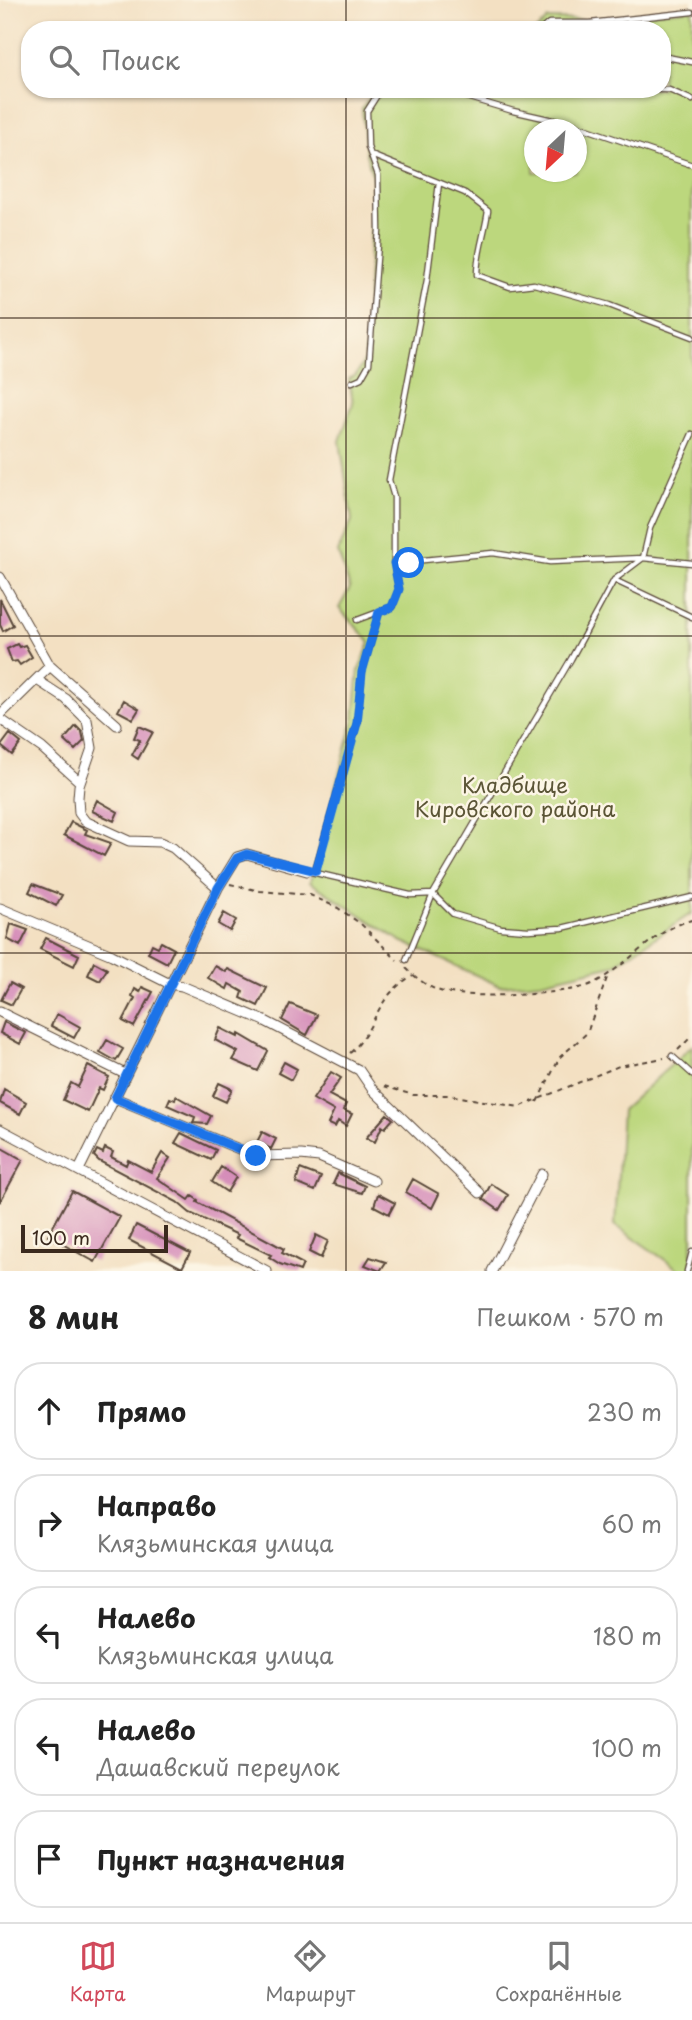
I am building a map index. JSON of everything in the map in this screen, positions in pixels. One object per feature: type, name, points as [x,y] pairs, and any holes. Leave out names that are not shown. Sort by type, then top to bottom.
[{"type":"street","points":[[0,577],[50,667],[117,725]]},
{"type":"street","points":[[50,667],[0,717],[42,748],[80,782]]},
{"type":"street","points":[[37,680],[66,699],[87,720],[93,748],[80,782],[79,813],[85,821],[129,841],[160,842],[173,848],[219,885]]},
{"type":"street","points":[[79,1170],[219,885],[237,858],[247,854],[311,871]]},
{"type":"street","points":[[0,908],[112,955],[170,984],[182,986],[265,1021],[359,1070],[372,1089],[480,1193]]},
{"type":"street","points":[[0,1012],[125,1074]]},
{"type":"street","points":[[115,1098],[256,1156],[319,1157],[374,1181]]},
{"type":"street","points":[[0,1129],[267,1271]]},
{"type":"street","points":[[492,1271],[542,1174]]},
{"type":"lane","points":[[609,21],[692,12]]},
{"type":"lane","points":[[671,58],[692,62]]},
{"type":"lane","points":[[671,91],[692,100]]},
{"type":"lane","points":[[352,382],[361,378],[369,364],[379,231],[378,175],[371,155],[367,111],[375,98]]},
{"type":"lane","points":[[469,98],[575,125],[692,165]]},
{"type":"lane","points":[[371,155],[477,199],[488,211],[485,235],[477,256],[477,275],[510,287],[534,284],[609,305],[692,337]]},
{"type":"lane","points":[[357,620],[392,607],[399,589],[394,563],[394,497],[389,480],[427,280],[439,183]]},
{"type":"lane","points":[[406,960],[433,894],[571,659],[614,580],[643,558],[650,528],[692,434]]},
{"type":"lane","points":[[394,563],[494,553],[550,562],[643,558],[692,563]]},
{"type":"lane","points":[[614,580],[692,617]]},
{"type":"lane","points":[[379,612],[362,672],[357,723],[311,871],[410,895],[433,894],[453,914],[502,928],[528,930],[562,928],[692,898]]},
{"type":"lane","points":[[672,1056],[692,1074]]},
{"type":"lane","points":[[687,1271],[692,1252]]},
{"type":"path","points":[[219,885],[310,895],[338,908],[362,924],[413,975],[438,990],[494,996],[589,986],[655,939],[692,920]]},
{"type":"path","points":[[341,1061],[362,1039],[380,1003],[394,986],[413,975]]},
{"type":"path","points":[[537,1102],[560,1057],[587,1033],[608,975]]},
{"type":"path","points":[[381,1085],[413,1095],[449,1095],[519,1107],[537,1102],[567,1085],[619,1066],[672,1056],[692,1036]]},
{"type":"green space","name":"Кладбище Кировского района","points":[[692,9],[692,913],[614,965],[541,982],[500,986],[401,941],[310,882],[354,719],[359,670],[370,642],[339,608],[350,588],[338,552],[352,520],[340,441],[353,403],[349,379],[356,375],[365,360],[373,178],[366,154],[362,108],[369,98],[671,98],[671,21],[546,21],[587,20]]},
{"type":"green space","points":[[692,1046],[692,1271],[681,1271],[615,1225],[622,1110]]},
{"type":"building","points":[[0,599],[13,625],[3,631],[0,625]]},
{"type":"building","points":[[17,644],[19,647],[25,645],[32,657],[20,665],[17,661],[12,662],[7,649]]},
{"type":"building","points":[[124,700],[139,709],[133,719],[118,711]]},
{"type":"building","points":[[76,726],[82,732],[84,741],[75,750],[64,740]]},
{"type":"building","points":[[139,726],[153,732],[138,759],[132,755],[140,740],[134,738]]},
{"type":"building","points":[[10,734],[21,743],[12,755],[1,746]]},
{"type":"building","points":[[97,800],[118,812],[114,821],[92,811]]},
{"type":"building","points":[[71,822],[87,830],[85,834],[111,843],[104,856],[64,835]]},
{"type":"building","points":[[33,884],[62,895],[56,906],[29,892]]},
{"type":"building","points":[[224,913],[236,920],[230,931],[218,924]]},
{"type":"building","points":[[11,924],[28,930],[20,946],[7,939]]},
{"type":"building","points":[[46,938],[79,955],[74,966],[40,949]]},
{"type":"building","points":[[161,942],[174,949],[167,963],[148,953],[152,944],[158,947]]},
{"type":"building","points":[[94,962],[107,969],[100,981],[88,975]]},
{"type":"building","points":[[215,966],[226,972],[228,969],[267,988],[258,1006],[241,998],[243,992],[229,984],[227,989],[208,978]]},
{"type":"building","points":[[10,983],[21,989],[12,1005],[1,1000]]},
{"type":"building","points":[[142,987],[153,992],[134,1027],[123,1021],[135,998],[132,996],[135,989],[140,992]]},
{"type":"building","points":[[290,1004],[317,1015],[307,1035],[282,1020]]},
{"type":"building","points":[[57,1014],[80,1027],[74,1038],[51,1026]]},
{"type":"building","points":[[4,1022],[26,1033],[20,1044],[0,1033]]},
{"type":"building","points":[[220,1028],[238,1037],[239,1034],[268,1051],[258,1071],[233,1060],[238,1052],[215,1040]]},
{"type":"building","points":[[107,1040],[123,1049],[116,1061],[100,1052]]},
{"type":"building","points":[[284,1062],[297,1069],[291,1080],[278,1073]]},
{"type":"building","points":[[88,1066],[109,1077],[103,1090],[99,1088],[88,1112],[63,1100],[71,1083],[78,1087]]},
{"type":"building","points":[[331,1072],[341,1078],[329,1095],[346,1104],[343,1110],[352,1114],[346,1126],[338,1121],[335,1127],[328,1124],[334,1111],[313,1099]]},
{"type":"building","points":[[219,1083],[232,1089],[226,1102],[213,1096]]},
{"type":"building","points":[[4,1089],[26,1102],[20,1114],[0,1103]]},
{"type":"building","points":[[176,1096],[211,1116],[207,1124],[193,1123],[195,1117],[167,1105],[170,1098],[175,1100]]},
{"type":"building","points":[[387,1114],[393,1119],[385,1128],[382,1126],[375,1142],[366,1138]]},
{"type":"building","points":[[262,1132],[276,1139],[271,1149],[257,1142]]},
{"type":"building","points":[[181,1133],[216,1150],[211,1160],[175,1143]]},
{"type":"building","points":[[0,1147],[23,1160],[0,1202]]},
{"type":"building","points":[[105,1148],[113,1152],[111,1157],[126,1165],[128,1160],[151,1172],[162,1153],[170,1158],[157,1178],[189,1200],[192,1196],[197,1202],[284,1249],[282,1253],[303,1264],[300,1271],[280,1264],[269,1257],[271,1255],[236,1238],[238,1235],[190,1213],[177,1202],[99,1161],[94,1156],[97,1150],[103,1153]]},
{"type":"building","points":[[221,1167],[236,1177],[227,1192],[212,1182]]},
{"type":"building","points":[[300,1169],[321,1177],[315,1191],[296,1183]]},
{"type":"building","points":[[338,1173],[365,1186],[362,1193],[333,1184]]},
{"type":"building","points":[[413,1179],[439,1194],[432,1208],[406,1192]]},
{"type":"building","points":[[491,1184],[508,1195],[499,1210],[483,1199]]},
{"type":"building","points":[[72,1191],[120,1217],[95,1262],[48,1236]]},
{"type":"building","points":[[378,1194],[395,1203],[389,1214],[374,1206]]},
{"type":"building","points":[[136,1225],[190,1253],[182,1268],[129,1240]]},
{"type":"building","points":[[316,1235],[328,1241],[321,1258],[309,1252]]},
{"type":"building","points":[[370,1257],[386,1262],[380,1271],[365,1265]]},
{"type":"route","points":[[256,1156],[115,1098],[218,888],[237,858],[247,854],[307,871],[316,871],[357,723],[362,672],[373,641],[375,625],[379,612],[392,607],[399,589],[394,563],[409,563]]}]
